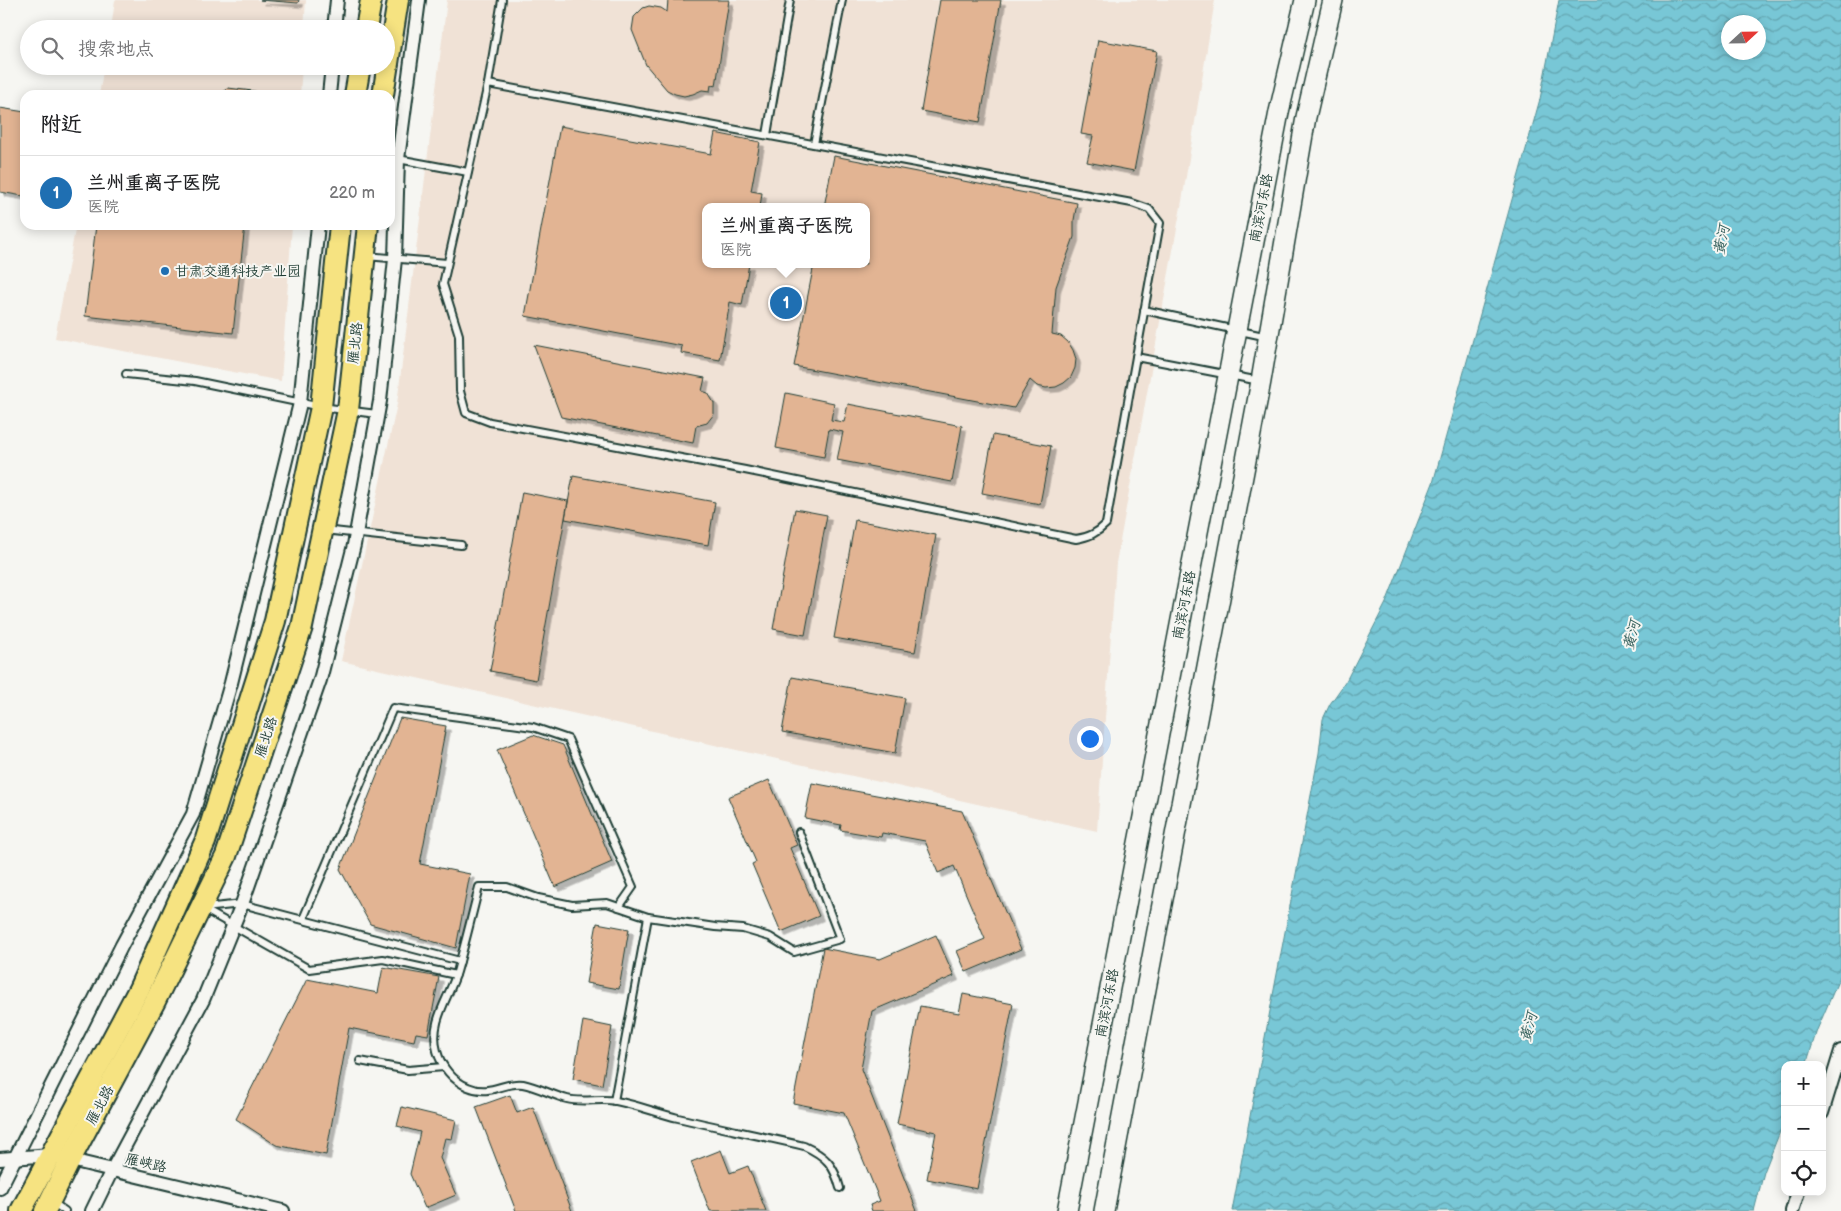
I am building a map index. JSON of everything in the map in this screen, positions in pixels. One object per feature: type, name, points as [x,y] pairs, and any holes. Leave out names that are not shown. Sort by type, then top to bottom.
[{"type":"main road","points":[[368,20],[371,0]]},
{"type":"main road","points":[[395,20],[398,0]]},
{"type":"main road","name":"南滨河东路","points":[[1067,1211],[1279,112],[1305,0]]},
{"type":"main road","name":"南滨河东路","points":[[1104,1211],[1269,338],[1306,117],[1333,0]]},
{"type":"main road","points":[[356,90],[358,75]]},
{"type":"main road","points":[[384,90],[386,75]]},
{"type":"main road","name":"雁北路","points":[[21,1211],[139,989],[205,842],[275,621],[320,407],[339,230]]},
{"type":"main road","name":"雁北路","points":[[54,1208],[70,1160],[155,1001],[226,856],[302,628],[348,410],[368,230]]},
{"type":"street","points":[[335,20],[337,0]]},
{"type":"street","points":[[395,153],[419,0]]},
{"type":"street","points":[[330,90],[331,75]]},
{"type":"street","points":[[0,1188],[122,945],[193,814],[231,683],[300,403],[317,230]]},
{"type":"street","points":[[92,1211],[203,1000],[242,904],[320,680],[356,533],[377,414],[395,259],[395,230]]},
{"type":"street","points":[[1824,1106],[1841,1051]]},
{"type":"street","name":"雁峡路","points":[[0,1159],[50,1156],[284,1211]]},
{"type":"street","points":[[1792,1211],[1797,1196]]},
{"type":"lane","points":[[488,84],[1141,205],[1149,209],[1160,224],[1106,524],[1098,532],[1076,539],[745,470],[490,422],[466,413],[460,392],[459,335],[442,284],[488,84],[502,0]]},
{"type":"lane","points":[[767,135],[790,0]]},
{"type":"lane","points":[[814,144],[842,0]]},
{"type":"lane","points":[[395,159],[468,172]]},
{"type":"lane","points":[[365,256],[447,263]]},
{"type":"lane","points":[[1144,310],[1269,338]]},
{"type":"lane","points":[[1136,357],[1261,381]]},
{"type":"lane","points":[[126,374],[195,380],[320,407],[377,414]]},
{"type":"lane","points":[[323,530],[461,545]]},
{"type":"lane","points":[[303,919],[393,708],[533,726],[568,739],[633,887],[619,907]]},
{"type":"lane","points":[[799,832],[840,939],[794,952],[770,937],[743,928],[715,927],[648,917],[607,903],[572,905],[538,898],[507,887],[479,887],[456,975],[447,999],[438,1015],[435,1032],[437,1050],[444,1067],[456,1080],[468,1088],[481,1091],[495,1090],[508,1085],[522,1084],[568,1099],[614,1101],[678,1118],[804,1146],[817,1152],[828,1162],[836,1174],[840,1188]]},
{"type":"lane","points":[[201,908],[242,904],[460,961]]},
{"type":"lane","points":[[201,908],[309,969],[383,959],[456,975]]},
{"type":"lane","points":[[614,1101],[648,917]]},
{"type":"lane","points":[[360,1061],[408,1070],[444,1067]]},
{"type":"shaded area","points":[[115,0],[306,0],[305,20],[112,20]]},
{"type":"shaded area","points":[[447,0],[1215,0],[1182,201],[1116,563],[1097,831],[341,661],[397,404]]},
{"type":"shaded area","points":[[102,75],[301,75],[300,90],[100,90]]},
{"type":"shaded area","points":[[75,230],[292,230],[281,381],[55,338]]},
{"type":"water","name":"黄河","points":[[1559,0],[1841,0],[1841,974],[1817,1030],[1807,1061],[1781,1061],[1781,1129],[1764,1172],[1754,1211],[1232,1211],[1319,753],[1323,719],[1330,704],[1346,681],[1386,603],[1433,483],[1540,99]]},
{"type":"building","points":[[260,0],[299,0],[298,3]]},
{"type":"building","points":[[668,0],[729,0],[716,86],[711,85],[710,91],[702,90],[684,96],[675,94],[667,90],[646,65],[632,30],[634,17],[643,8],[649,6],[661,8],[667,12]]},
{"type":"building","points":[[940,0],[1001,0],[980,122],[921,111]]},
{"type":"building","points":[[1098,40],[1157,51],[1134,171],[1087,162],[1093,136],[1081,134]]},
{"type":"building","points":[[228,88],[244,90],[226,90]]},
{"type":"building","points":[[0,108],[20,111],[20,195],[0,192]]},
{"type":"building","points":[[560,126],[711,154],[715,133],[760,142],[751,191],[762,193],[761,203],[702,203],[702,268],[748,268],[742,305],[730,302],[720,360],[681,353],[682,346],[525,316]]},
{"type":"building","points":[[834,156],[1077,203],[1074,237],[1056,287],[1052,334],[1061,336],[1073,350],[1076,359],[1071,377],[1056,387],[1046,388],[1037,386],[1030,380],[1014,408],[794,366],[813,268],[870,268],[870,203],[825,203]]},
{"type":"building","name":"甘肃交通科技产业园","points":[[95,230],[244,230],[233,333],[85,316]]},
{"type":"building","points":[[534,345],[705,378],[702,391],[708,393],[714,403],[714,414],[707,423],[696,426],[693,443],[561,417]]},
{"type":"building","points":[[786,393],[834,403],[831,420],[844,422],[848,404],[962,426],[952,482],[837,460],[843,432],[829,429],[824,457],[776,448]]},
{"type":"building","points":[[993,435],[1051,446],[1040,504],[982,493]]},
{"type":"building","points":[[573,476],[715,502],[708,545],[565,519]]},
{"type":"building","points":[[522,492],[568,501],[536,680],[490,671]]},
{"type":"building","points":[[795,509],[827,515],[805,635],[773,629]]},
{"type":"building","points":[[855,520],[936,535],[915,652],[834,638]]},
{"type":"building","points":[[792,677],[905,698],[895,753],[782,732]]},
{"type":"building","points":[[400,718],[446,726],[420,864],[470,874],[456,948],[370,924],[340,869]]},
{"type":"building","points":[[533,735],[563,745],[612,862],[555,887],[497,750]]},
{"type":"building","points":[[769,780],[797,845],[790,848],[819,916],[781,932],[752,864],[756,862],[728,797]]},
{"type":"building","points":[[812,783],[962,811],[1021,949],[966,972],[957,951],[985,939],[954,866],[938,873],[925,841],[882,833],[881,837],[840,830],[841,825],[805,818]]},
{"type":"building","points":[[597,923],[629,929],[619,989],[586,983]]},
{"type":"building","points":[[936,935],[954,976],[872,1011],[861,1069],[917,1211],[872,1211],[870,1205],[880,1201],[844,1113],[793,1103],[823,948],[880,959]]},
{"type":"building","points":[[383,967],[439,977],[428,1035],[416,1033],[414,1041],[349,1028],[326,1155],[276,1145],[236,1119],[307,979],[378,993]]},
{"type":"building","points":[[963,994],[1013,1004],[977,1189],[927,1179],[936,1132],[897,1124],[920,1006],[959,1013]]},
{"type":"building","points":[[583,1021],[612,1027],[602,1085],[573,1079]]},
{"type":"building","points":[[510,1095],[517,1113],[533,1107],[572,1211],[516,1211],[476,1107]]},
{"type":"building","points":[[402,1107],[456,1120],[452,1139],[445,1138],[440,1158],[456,1195],[425,1208],[410,1174],[420,1132],[397,1126]]},
{"type":"building","points":[[721,1150],[730,1173],[748,1166],[766,1211],[710,1211],[691,1162]]},
{"type":"place","name":"甘肃交通科技产业园","points":[[165,271]]},
{"type":"place","name":"兰州重离子医院","points":[[786,303]]}]
